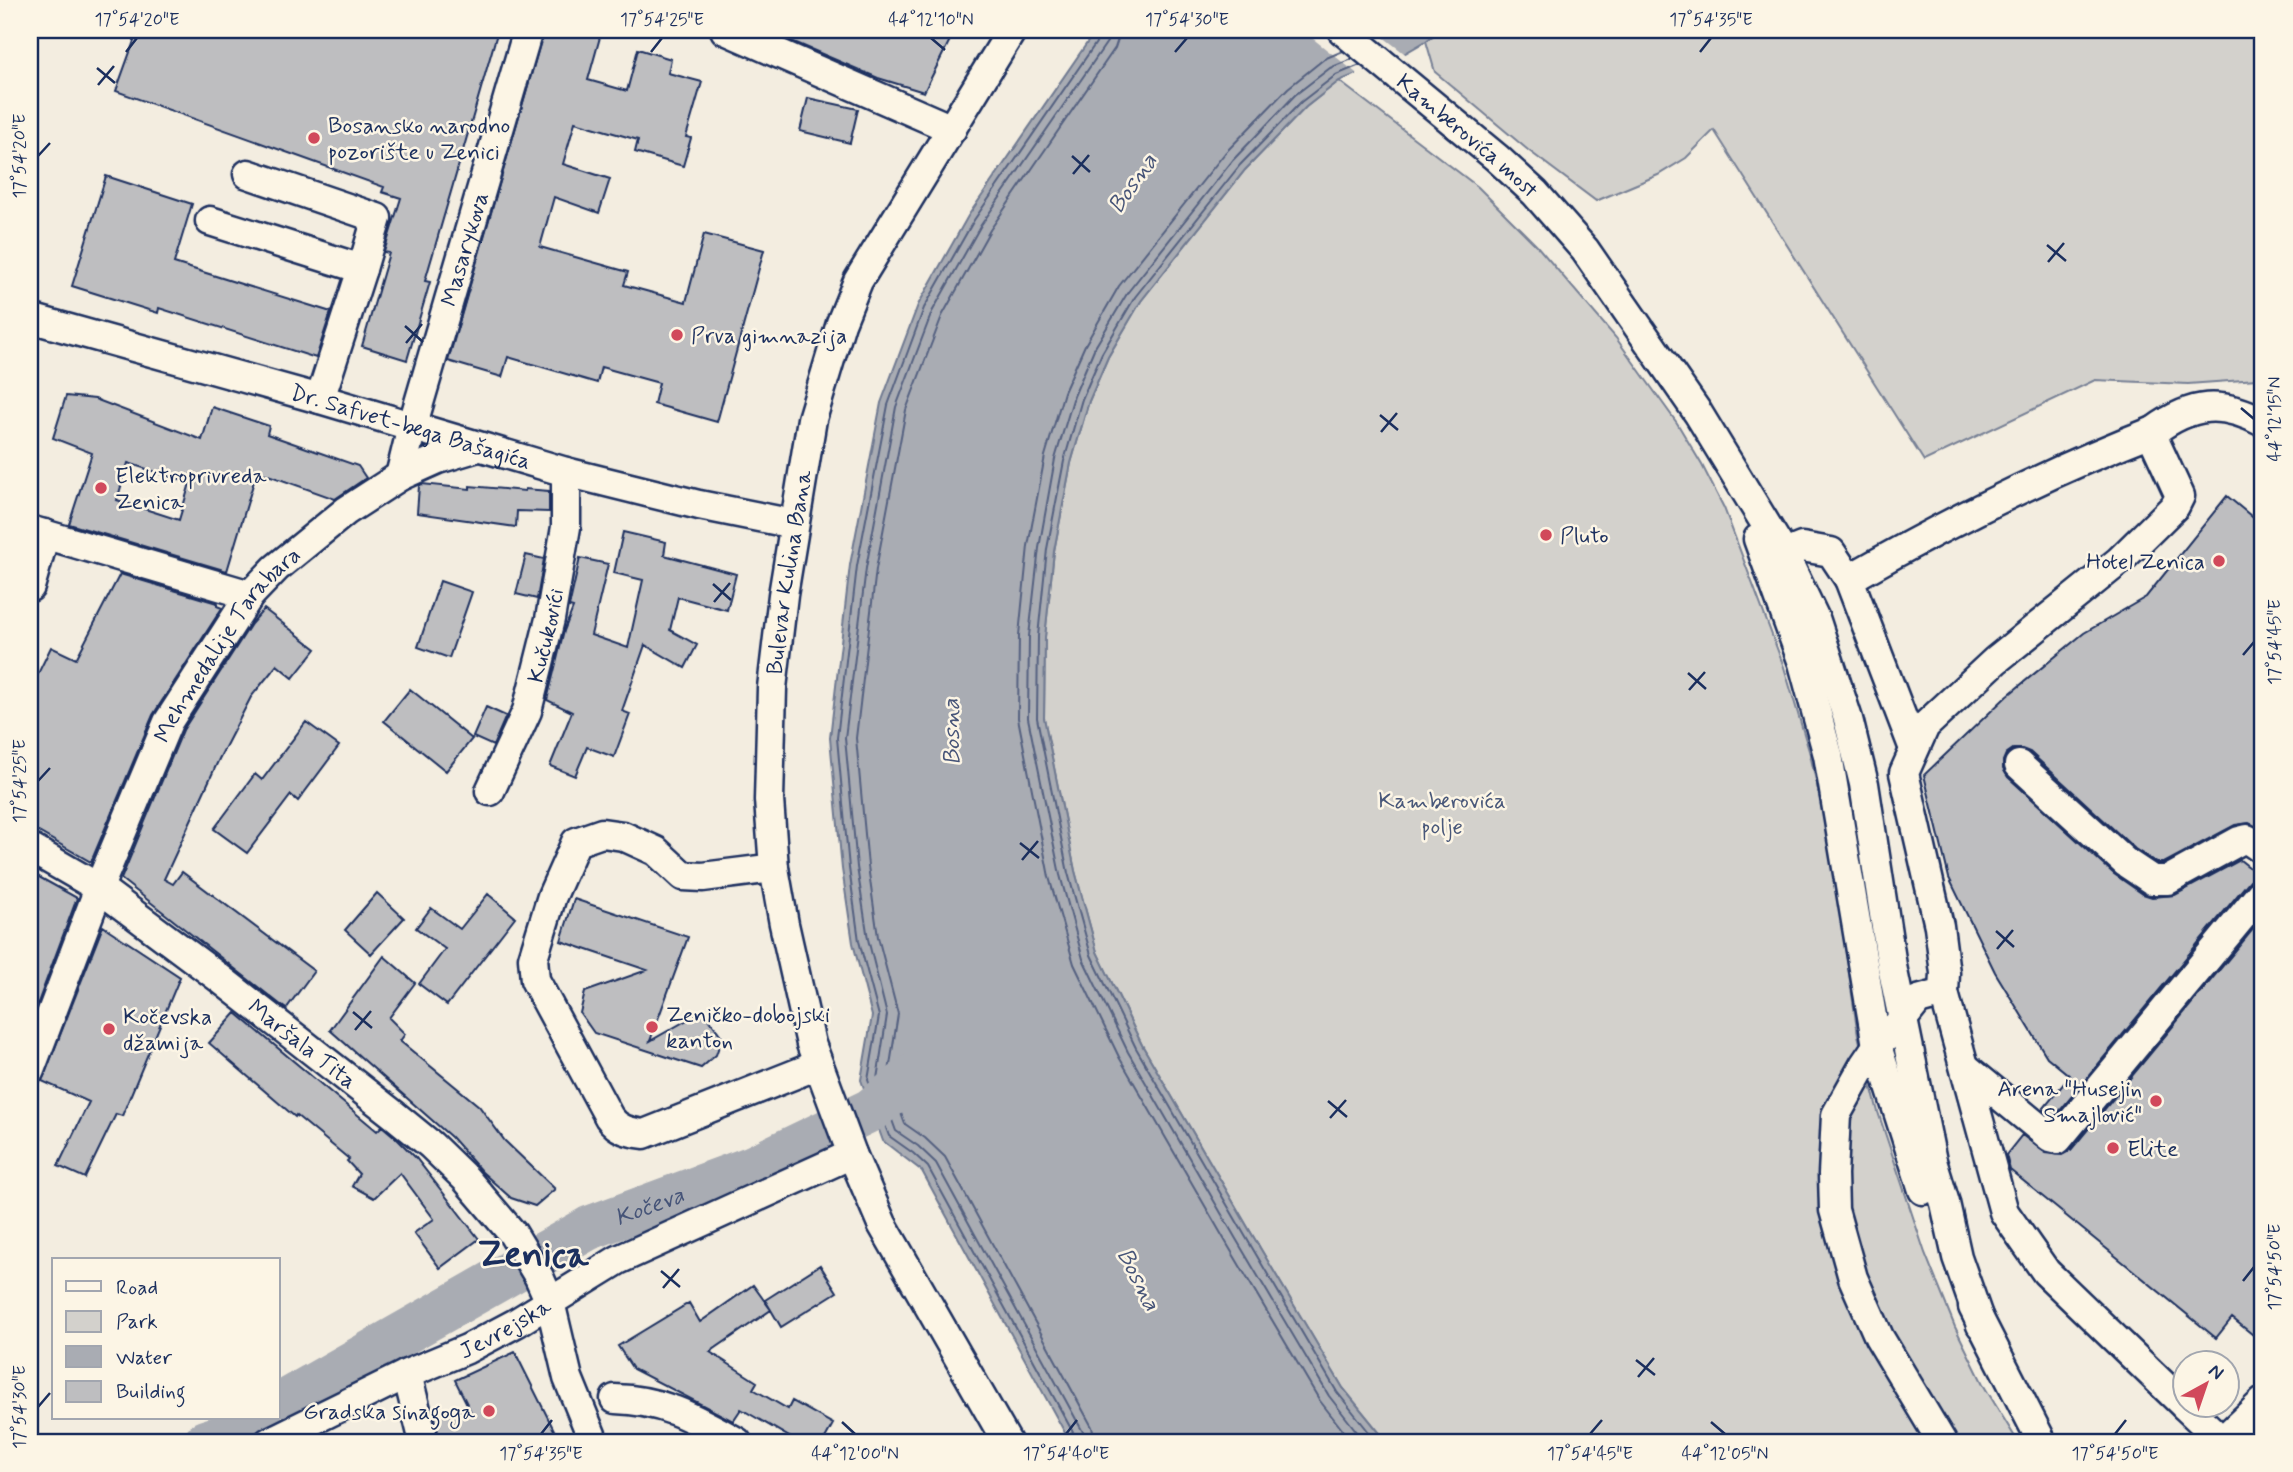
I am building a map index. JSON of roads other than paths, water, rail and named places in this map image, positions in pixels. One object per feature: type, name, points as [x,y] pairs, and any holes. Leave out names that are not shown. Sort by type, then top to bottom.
[{"type":"street","name":"Masarykova","points":[[412,427],[528,30]]},
{"type":"street","points":[[725,30],[951,129]]},
{"type":"street","name":"Bulevar Kulina Bana","points":[[1007,1442],[883,1224],[820,1073],[784,924],[774,868],[769,800],[772,688],[794,524],[812,419],[841,323],[858,281],[1012,30]]},
{"type":"street","name":"Kamberovića most","points":[[1342,30],[1497,158],[1535,193],[1585,250],[1728,461],[1775,558]]},
{"type":"street","points":[[248,174],[377,218],[320,399]]},
{"type":"street","points":[[210,220],[362,269]]},
{"type":"street","name":"Dr. Safvet-bega Bašagića","points":[[30,317],[566,472],[699,505],[794,524]]},
{"type":"street","points":[[1849,579],[1937,529],[2100,452],[2154,432],[2172,417],[2214,405],[2243,411],[2263,422]]},
{"type":"street","points":[[400,476],[412,427]]},
{"type":"street","points":[[2154,432],[2156,444],[2180,496],[2175,506],[2119,561],[1996,660],[1924,726],[1904,773],[1939,926],[1945,973],[1944,993],[2004,1212],[2046,1272],[2170,1391]]},
{"type":"street","name":"Mehmedalije Tarabara","points":[[30,1070],[96,895],[168,722],[250,595],[276,568],[346,512],[400,476],[478,447]]},
{"type":"street","name":"Kučukovići","points":[[490,791],[527,711],[550,619],[566,527],[566,472]]},
{"type":"street","points":[[30,587],[37,532],[250,595]]},
{"type":"street","points":[[1775,558],[1802,547],[1831,552],[1849,579],[1914,749]]},
{"type":"street","points":[[1775,558],[1816,621],[1848,719],[1864,784],[1882,909],[1932,1161],[1945,1203],[1957,1258],[1981,1325]]},
{"type":"street","points":[[1775,558],[1828,755],[1877,1046],[1928,1209],[1981,1325],[2042,1442]]},
{"type":"street","points":[[2019,765],[2125,862],[2152,880],[2168,880],[2239,841],[2247,839],[2263,850]]},
{"type":"street","points":[[774,868],[704,877],[684,876],[656,851],[623,836],[602,833],[576,842],[552,896],[533,958],[535,979],[609,1117],[614,1125],[628,1132],[644,1134],[820,1073]]},
{"type":"street","name":"Maršala Tita","points":[[30,848],[218,977],[431,1145],[466,1179],[513,1234],[545,1289],[568,1378],[594,1442]]},
{"type":"street","points":[[1965,1067],[2050,1137],[2058,1139],[2263,891]]},
{"type":"street","points":[[1942,1442],[1879,1337],[1853,1278],[1834,1210],[1833,1174],[1836,1115],[1877,1046],[1917,1000],[1944,993]]},
{"type":"street","name":"Jevrejska","points":[[269,1442],[407,1374],[467,1349],[516,1323],[545,1289],[618,1260],[852,1154]]},
{"type":"street","points":[[407,1374],[424,1442]]},
{"type":"street","points":[[615,1399],[651,1402],[681,1413],[737,1442]]},
{"type":"street","points":[[2200,1420],[2222,1442],[2263,1402]]},
{"type":"water","name":"Bosna","points":[[1096,30],[1440,30],[1400,56],[1339,81],[1306,107],[1245,170],[1141,301],[1108,357],[1089,401],[1071,463],[1054,551],[1045,637],[1044,718],[1075,871],[1097,952],[1142,1045],[1250,1231],[1343,1388],[1387,1442],[1070,1442],[922,1171],[883,1141],[861,1080],[872,1016],[853,943],[842,869],[830,738],[850,565],[881,403],[918,305],[968,216]]},
{"type":"waterway","name":"Kočeva","points":[[280,1404],[589,1228],[751,1168],[871,1110],[917,1073]]},
{"type":"waterway","name":"Kočeva","points":[[205,1442],[224,1436],[252,1420]]},
{"type":"place","name":"Bosansko narodno pozorište u Zenici","points":[[314,138]]},
{"type":"place","name":"Prva gimnazija","points":[[677,335]]},
{"type":"place","name":"Elektroprivreda Zenica","points":[[101,488]]},
{"type":"place","name":"Pluto","points":[[1546,535]]},
{"type":"place","name":"Hotel Zenica","points":[[2219,561]]},
{"type":"place","name":"Zeničko-dobojski kanton","points":[[652,1027]]},
{"type":"place","name":"Kočevska džamija","points":[[109,1029]]},
{"type":"place","name":"Arena \"Husejin Smajlović\"","points":[[2156,1101]]},
{"type":"place","name":"Elite","points":[[2113,1148]]},
{"type":"place","name":"Gradska sinagoga","points":[[489,1411]]},
{"type":"district","name":"Zenica","points":[[533,1253]]},
{"type":"park label","name":"Kamberovića polje","points":[[1442,813]]}]
